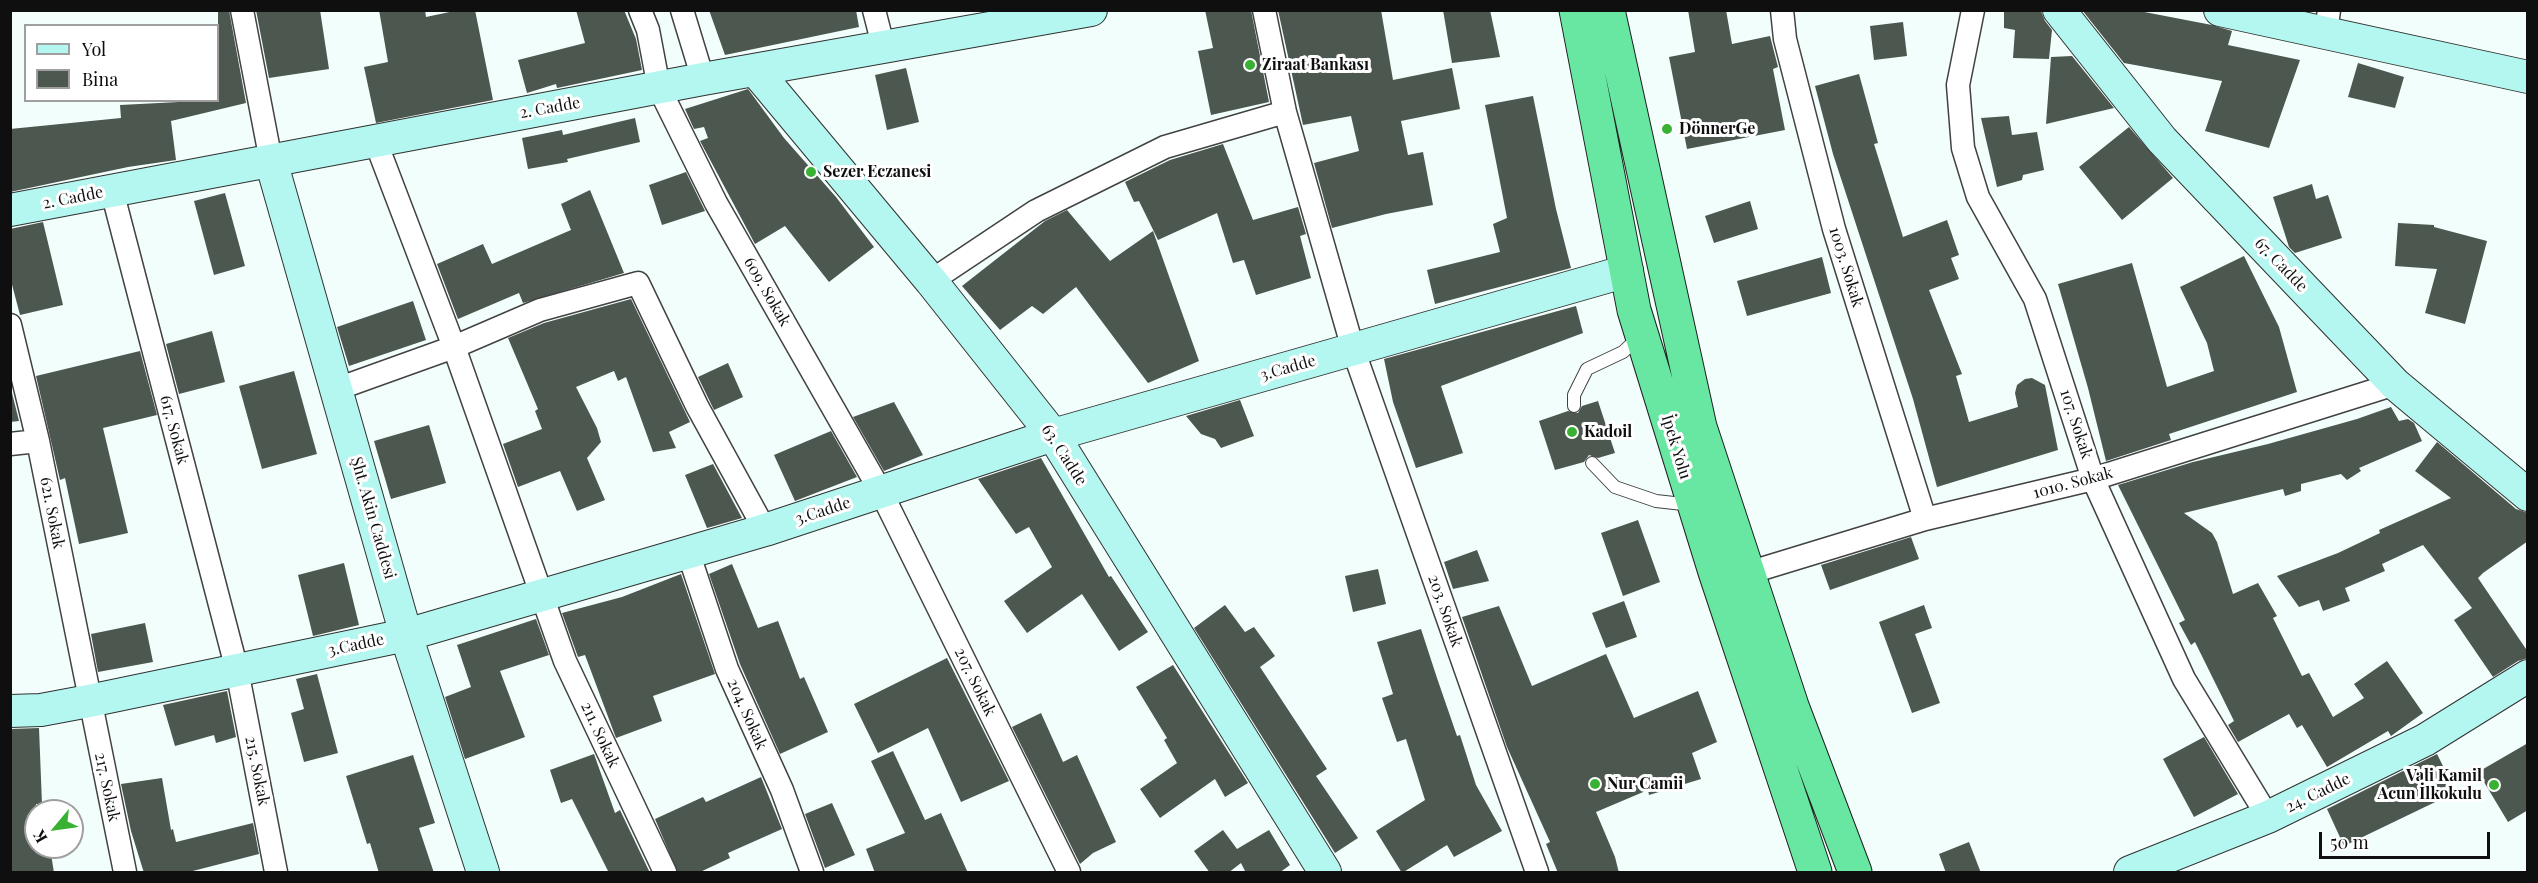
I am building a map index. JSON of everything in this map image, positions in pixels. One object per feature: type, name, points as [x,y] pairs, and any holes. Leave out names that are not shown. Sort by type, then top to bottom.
[{"type":"highway","name":"İpek Yolu","points":[[1576,10],[1626,271],[1642,334],[1694,505],[1815,873]]},
{"type":"highway","points":[[1608,10],[1700,427],[1792,706],[1855,873]]},
{"type":"street","points":[[242,10],[271,161]]},
{"type":"street","name":"609. Sokak","points":[[640,10],[648,30],[659,88],[716,203],[881,492]]},
{"type":"street","points":[[682,10],[703,79]]},
{"type":"street","points":[[874,10],[884,49]]},
{"type":"street","name":"2. Cadde","points":[[10,210],[703,79],[884,49],[1091,10]]},
{"type":"street","name":"203. Sokak","points":[[1264,10],[1285,112],[1353,349],[1537,873]]},
{"type":"street","name":"1003. Sokak","points":[[1782,10],[1785,39],[1834,230],[1925,519]]},
{"type":"street","name":"107. Sokak","points":[[1972,10],[1958,85],[1964,147],[1978,197],[2035,299],[2093,478],[2184,680],[2268,817]]},
{"type":"street","name":"67. Cadde","points":[[2059,10],[2162,140],[2395,384],[2528,495]]},
{"type":"street","points":[[2220,10],[2328,22],[2528,77]]},
{"type":"street","name":"63. Cadde","points":[[756,71],[931,281],[1053,435],[1325,873]]},
{"type":"street","points":[[931,281],[1036,211],[1166,147],[1285,112]]},
{"type":"street","name":"211. Sokak","points":[[375,140],[454,347],[566,661],[665,873]]},
{"type":"street","name":"Şht. Akin Caddesi","points":[[271,161],[406,635],[483,873]]},
{"type":"street","name":"617. Sokak","points":[[112,191],[237,670]]},
{"type":"street","name":"3.Cadde","points":[[10,711],[41,710],[406,635],[765,530],[1053,435],[1626,271]]},
{"type":"street","points":[[337,389],[454,347],[540,310],[638,283],[697,406],[765,530]]},
{"type":"street","name":"621. Sokak","points":[[10,326],[38,441],[89,700]]},
{"type":"street","name":"1010. Sokak","points":[[1748,573],[1925,519],[2093,478],[2395,384]]},
{"type":"street","points":[[10,444],[38,441]]},
{"type":"street","name":"207. Sokak","points":[[881,492],[1062,870]]},
{"type":"street","name":"204. Sokak","points":[[688,552],[727,669],[782,790],[812,873]]},
{"type":"street","name":"215. Sokak","points":[[237,670],[276,873]]},
{"type":"street","name":"24. Cadde","points":[[2130,873],[2268,817],[2425,740],[2528,676]]},
{"type":"street","name":"217. Sokak","points":[[89,700],[125,873]]},
{"type":"lane","points":[[1574,406],[1574,395],[1587,369],[1623,352],[1642,334]]},
{"type":"lane","points":[[1592,463],[1615,488],[1656,501],[1694,505]]},
{"type":"building","points":[[218,10],[229,10],[246,103],[171,121],[176,160],[128,167],[10,192],[10,129],[121,118],[120,105],[219,102]]},
{"type":"building","points":[[256,10],[320,10],[329,69],[269,78]]},
{"type":"building","points":[[379,10],[425,10],[426,17],[459,10],[475,10],[493,100],[376,123],[364,67],[388,62]]},
{"type":"building","points":[[576,10],[624,10],[636,39],[642,70],[557,88],[556,84],[527,93],[518,60],[585,43]]},
{"type":"building","points":[[709,10],[856,10],[859,27],[725,55]]},
{"type":"building","points":[[1205,10],[1251,10],[1269,102],[1211,115],[1198,51],[1213,48]]},
{"type":"building","points":[[1278,10],[1381,10],[1393,80],[1452,68],[1460,109],[1401,121],[1408,155],[1423,152],[1433,205],[1332,228],[1314,163],[1359,151],[1351,116],[1303,125]]},
{"type":"building","points":[[1443,10],[1490,10],[1500,57],[1452,63]]},
{"type":"building","points":[[1688,10],[1726,10],[1732,44],[1770,36],[1778,67],[1773,69],[1785,130],[1687,149],[1669,57],[1695,52]]},
{"type":"building","points":[[2004,10],[2041,11],[2052,30],[2049,59],[2013,58],[2015,30],[2004,28]]},
{"type":"building","points":[[2082,10],[2134,10],[2212,25],[2232,31],[2228,45],[2300,60],[2269,148],[2205,131],[2222,81],[2124,63]]},
{"type":"building","points":[[1903,22],[1907,56],[1874,60],[1870,26]]},
{"type":"building","points":[[2072,56],[2114,108],[2046,124],[2051,57]]},
{"type":"building","points":[[2358,63],[2404,77],[2395,108],[2348,97]]},
{"type":"building","points":[[906,68],[919,122],[887,130],[875,75]]},
{"type":"building","points":[[1859,74],[1878,143],[1874,144],[1903,237],[1947,220],[1959,255],[1951,258],[1959,279],[1929,290],[1962,374],[1956,376],[1969,422],[2018,407],[2015,393],[2017,385],[2025,379],[2032,378],[2045,385],[2058,450],[1937,487],[1913,399],[1833,154],[1815,86]]},
{"type":"building","points":[[748,89],[784,138],[836,197],[874,247],[829,282],[785,226],[755,244],[700,141],[708,138],[704,127],[694,129],[685,109]]},
{"type":"building","points":[[1533,96],[1556,209],[1571,268],[1435,304],[1427,270],[1500,252],[1493,224],[1507,218],[1485,105]]},
{"type":"building","points":[[2009,116],[2012,135],[2037,132],[2044,170],[2023,175],[2022,180],[1997,187],[1981,118]]},
{"type":"building","points":[[635,118],[640,142],[567,159],[568,162],[528,169],[522,138],[562,130],[563,135]]},
{"type":"building","points":[[2129,127],[2173,178],[2122,220],[2079,167]]},
{"type":"building","points":[[1223,144],[1253,220],[1298,207],[1306,234],[1300,236],[1311,278],[1256,295],[1244,260],[1233,263],[1217,213],[1158,240],[1139,201],[1134,202],[1125,182],[1170,160]]},
{"type":"building","points":[[686,172],[705,211],[662,225],[649,185]]},
{"type":"building","points":[[2312,184],[2316,199],[2328,195],[2342,238],[2295,253],[2289,247],[2273,197]]},
{"type":"building","points":[[590,190],[624,273],[523,303],[519,293],[458,319],[437,264],[483,244],[492,264],[571,230],[561,204]]},
{"type":"building","points":[[225,193],[245,266],[214,275],[194,201]]},
{"type":"building","points":[[1750,201],[1758,229],[1714,243],[1705,216]]},
{"type":"building","points":[[1067,210],[1110,261],[1153,231],[1199,361],[1148,383],[1076,287],[1043,314],[1032,306],[1000,330],[962,286],[1045,221]]},
{"type":"building","points":[[43,222],[63,305],[20,315],[10,277],[10,229]]},
{"type":"building","points":[[2398,223],[2434,225],[2434,227],[2487,241],[2465,324],[2425,313],[2437,269],[2395,266]]},
{"type":"building","points":[[2244,256],[2279,327],[2297,392],[2169,434],[2171,440],[2106,461],[2058,284],[2132,263],[2167,387],[2214,371],[2207,343],[2180,287]]},
{"type":"building","points":[[1822,257],[1831,293],[1747,316],[1737,281]]},
{"type":"building","points":[[631,299],[690,422],[669,432],[676,448],[653,452],[626,377],[618,381],[614,371],[576,387],[597,428],[601,442],[587,458],[605,500],[577,511],[560,471],[518,487],[503,444],[542,429],[535,411],[538,409],[508,338],[544,323]]},
{"type":"building","points":[[413,301],[426,340],[349,366],[337,327]]},
{"type":"building","points":[[1576,306],[1583,333],[1441,386],[1463,453],[1416,468],[1393,402],[1384,359]]},
{"type":"building","points":[[212,331],[225,382],[179,394],[166,344]]},
{"type":"building","points":[[140,351],[157,415],[103,428],[128,533],[79,544],[65,478],[60,480],[36,376]]},
{"type":"building","points":[[728,363],[743,397],[714,410],[698,377]]},
{"type":"building","points":[[294,371],[317,454],[262,469],[239,386]]},
{"type":"building","points":[[10,385],[19,421],[10,422]]},
{"type":"building","points":[[1240,400],[1254,436],[1221,448],[1215,439],[1201,434],[1186,416]]},
{"type":"building","points":[[1598,401],[1615,453],[1598,458],[1589,455],[1584,462],[1555,470],[1539,421],[1568,411],[1578,413],[1582,406]]},
{"type":"building","points":[[894,402],[923,455],[884,471],[853,417]]},
{"type":"building","points":[[2391,407],[2399,421],[2408,419],[2414,423],[2422,441],[2359,468],[2361,471],[2347,480],[2341,474],[2301,484],[2301,491],[2285,496],[2283,489],[2184,513],[2212,533],[2233,594],[2258,583],[2277,616],[2273,618],[2302,676],[2309,673],[2333,717],[2364,698],[2354,684],[2387,661],[2423,713],[2391,736],[2388,731],[2327,767],[2302,725],[2297,728],[2289,714],[2238,742],[2228,725],[2234,721],[2195,642],[2191,645],[2179,623],[2185,620],[2118,485],[2193,462],[2357,419]]},
{"type":"building","points":[[429,425],[446,483],[391,499],[374,441]]},
{"type":"building","points":[[831,431],[857,477],[795,501],[774,455]]},
{"type":"building","points":[[2437,442],[2516,509],[2528,513],[2528,541],[2478,578],[2528,652],[2528,658],[2518,661],[2493,677],[2454,620],[2472,608],[2423,545],[2382,564],[2385,571],[2345,588],[2350,601],[2323,611],[2319,600],[2299,607],[2277,576],[2338,553],[2380,533],[2379,530],[2451,498],[2415,471]]},
{"type":"building","points":[[1041,458],[1109,577],[1111,576],[1148,632],[1119,651],[1082,594],[1027,633],[1004,601],[1052,567],[1029,527],[1016,534],[978,479]]},
{"type":"building","points":[[713,464],[742,518],[707,528],[685,475]]},
{"type":"building","points":[[1638,520],[1660,582],[1623,596],[1601,533]]},
{"type":"building","points":[[1911,537],[1919,559],[1830,590],[1821,565]]},
{"type":"building","points":[[1477,550],[1489,581],[1453,589],[1444,562]]},
{"type":"building","points":[[344,563],[359,625],[313,636],[298,575]]},
{"type":"building","points":[[732,564],[758,628],[778,621],[800,679],[804,677],[828,732],[780,754],[740,664],[709,574]]},
{"type":"building","points":[[1378,569],[1386,604],[1353,612],[1345,576]]},
{"type":"building","points":[[681,574],[715,674],[653,696],[662,721],[616,738],[585,655],[578,657],[562,613],[622,597]]},
{"type":"building","points":[[1624,601],[1637,637],[1606,648],[1592,613]]},
{"type":"building","points":[[1225,605],[1245,632],[1254,627],[1275,656],[1260,667],[1327,769],[1316,776],[1358,838],[1335,853],[1194,628]]},
{"type":"building","points":[[1924,605],[1932,628],[1915,634],[1940,703],[1912,713],[1879,622]]},
{"type":"building","points":[[1499,606],[1532,686],[1606,654],[1634,718],[1698,691],[1717,742],[1692,753],[1701,779],[1649,795],[1648,790],[1596,812],[1615,857],[1619,873],[1558,873],[1546,844],[1550,842],[1507,747],[1462,617]]},
{"type":"building","points":[[536,619],[549,655],[500,671],[525,737],[465,759],[445,697],[471,687],[457,645]]},
{"type":"building","points":[[145,623],[153,662],[98,672],[91,634]]},
{"type":"building","points":[[1421,629],[1476,785],[1502,831],[1454,857],[1447,845],[1402,873],[1376,831],[1425,800],[1406,739],[1397,742],[1382,698],[1393,694],[1377,642]]},
{"type":"building","points":[[947,658],[1009,781],[961,802],[928,728],[878,753],[854,704]]},
{"type":"building","points":[[1173,665],[1248,783],[1225,797],[1215,779],[1160,818],[1140,789],[1177,763],[1164,740],[1167,738],[1136,687]]},
{"type":"building","points":[[317,674],[338,753],[304,762],[291,713],[304,709],[296,679]]},
{"type":"building","points":[[227,691],[236,737],[216,743],[214,735],[175,746],[163,705]]},
{"type":"building","points":[[1041,713],[1063,762],[1077,755],[1116,842],[1093,853],[1080,864],[1012,727]]},
{"type":"building","points":[[39,728],[42,799],[24,799],[24,859],[52,859],[54,873],[12,873],[10,729]]},
{"type":"building","points":[[2204,737],[2238,794],[2194,817],[2163,759]]},
{"type":"building","points":[[2528,743],[2528,810],[2508,822],[2478,772]]},
{"type":"building","points":[[893,751],[925,820],[941,813],[968,873],[875,873],[866,849],[905,833],[871,761]]},
{"type":"building","points":[[594,754],[615,813],[620,810],[650,873],[609,873],[572,799],[561,803],[550,770]]},
{"type":"building","points":[[2437,754],[2456,792],[2344,846],[2327,809]]},
{"type":"building","points":[[413,755],[435,823],[419,828],[434,873],[379,873],[370,843],[367,844],[346,776]]},
{"type":"building","points":[[761,777],[782,829],[728,853],[730,858],[698,873],[678,873],[655,819],[703,797],[706,802]]},
{"type":"building","points":[[162,778],[171,830],[173,829],[176,842],[253,823],[259,854],[185,873],[144,873],[131,831],[121,784]]},
{"type":"building","points":[[832,803],[855,855],[825,868],[805,814]]},
{"type":"building","points":[[1223,830],[1237,849],[1269,830],[1290,865],[1279,873],[1246,873],[1241,863],[1228,873],[1210,873],[1194,851]]},
{"type":"building","points":[[1969,842],[1981,873],[1946,873],[1939,854]]},
{"type":"place","name":"Ziraat Bankası","points":[[1250,65]]},
{"type":"place","name":"DönnerGe","points":[[1667,129]]},
{"type":"place","name":"Sezer Eczanesi","points":[[811,172]]},
{"type":"place","name":"Kadoil","points":[[1572,432]]},
{"type":"place","name":"Nur Camii","points":[[1595,784]]},
{"type":"place","name":"Vali Kamil Acun İlkokulu","points":[[2494,785]]}]
